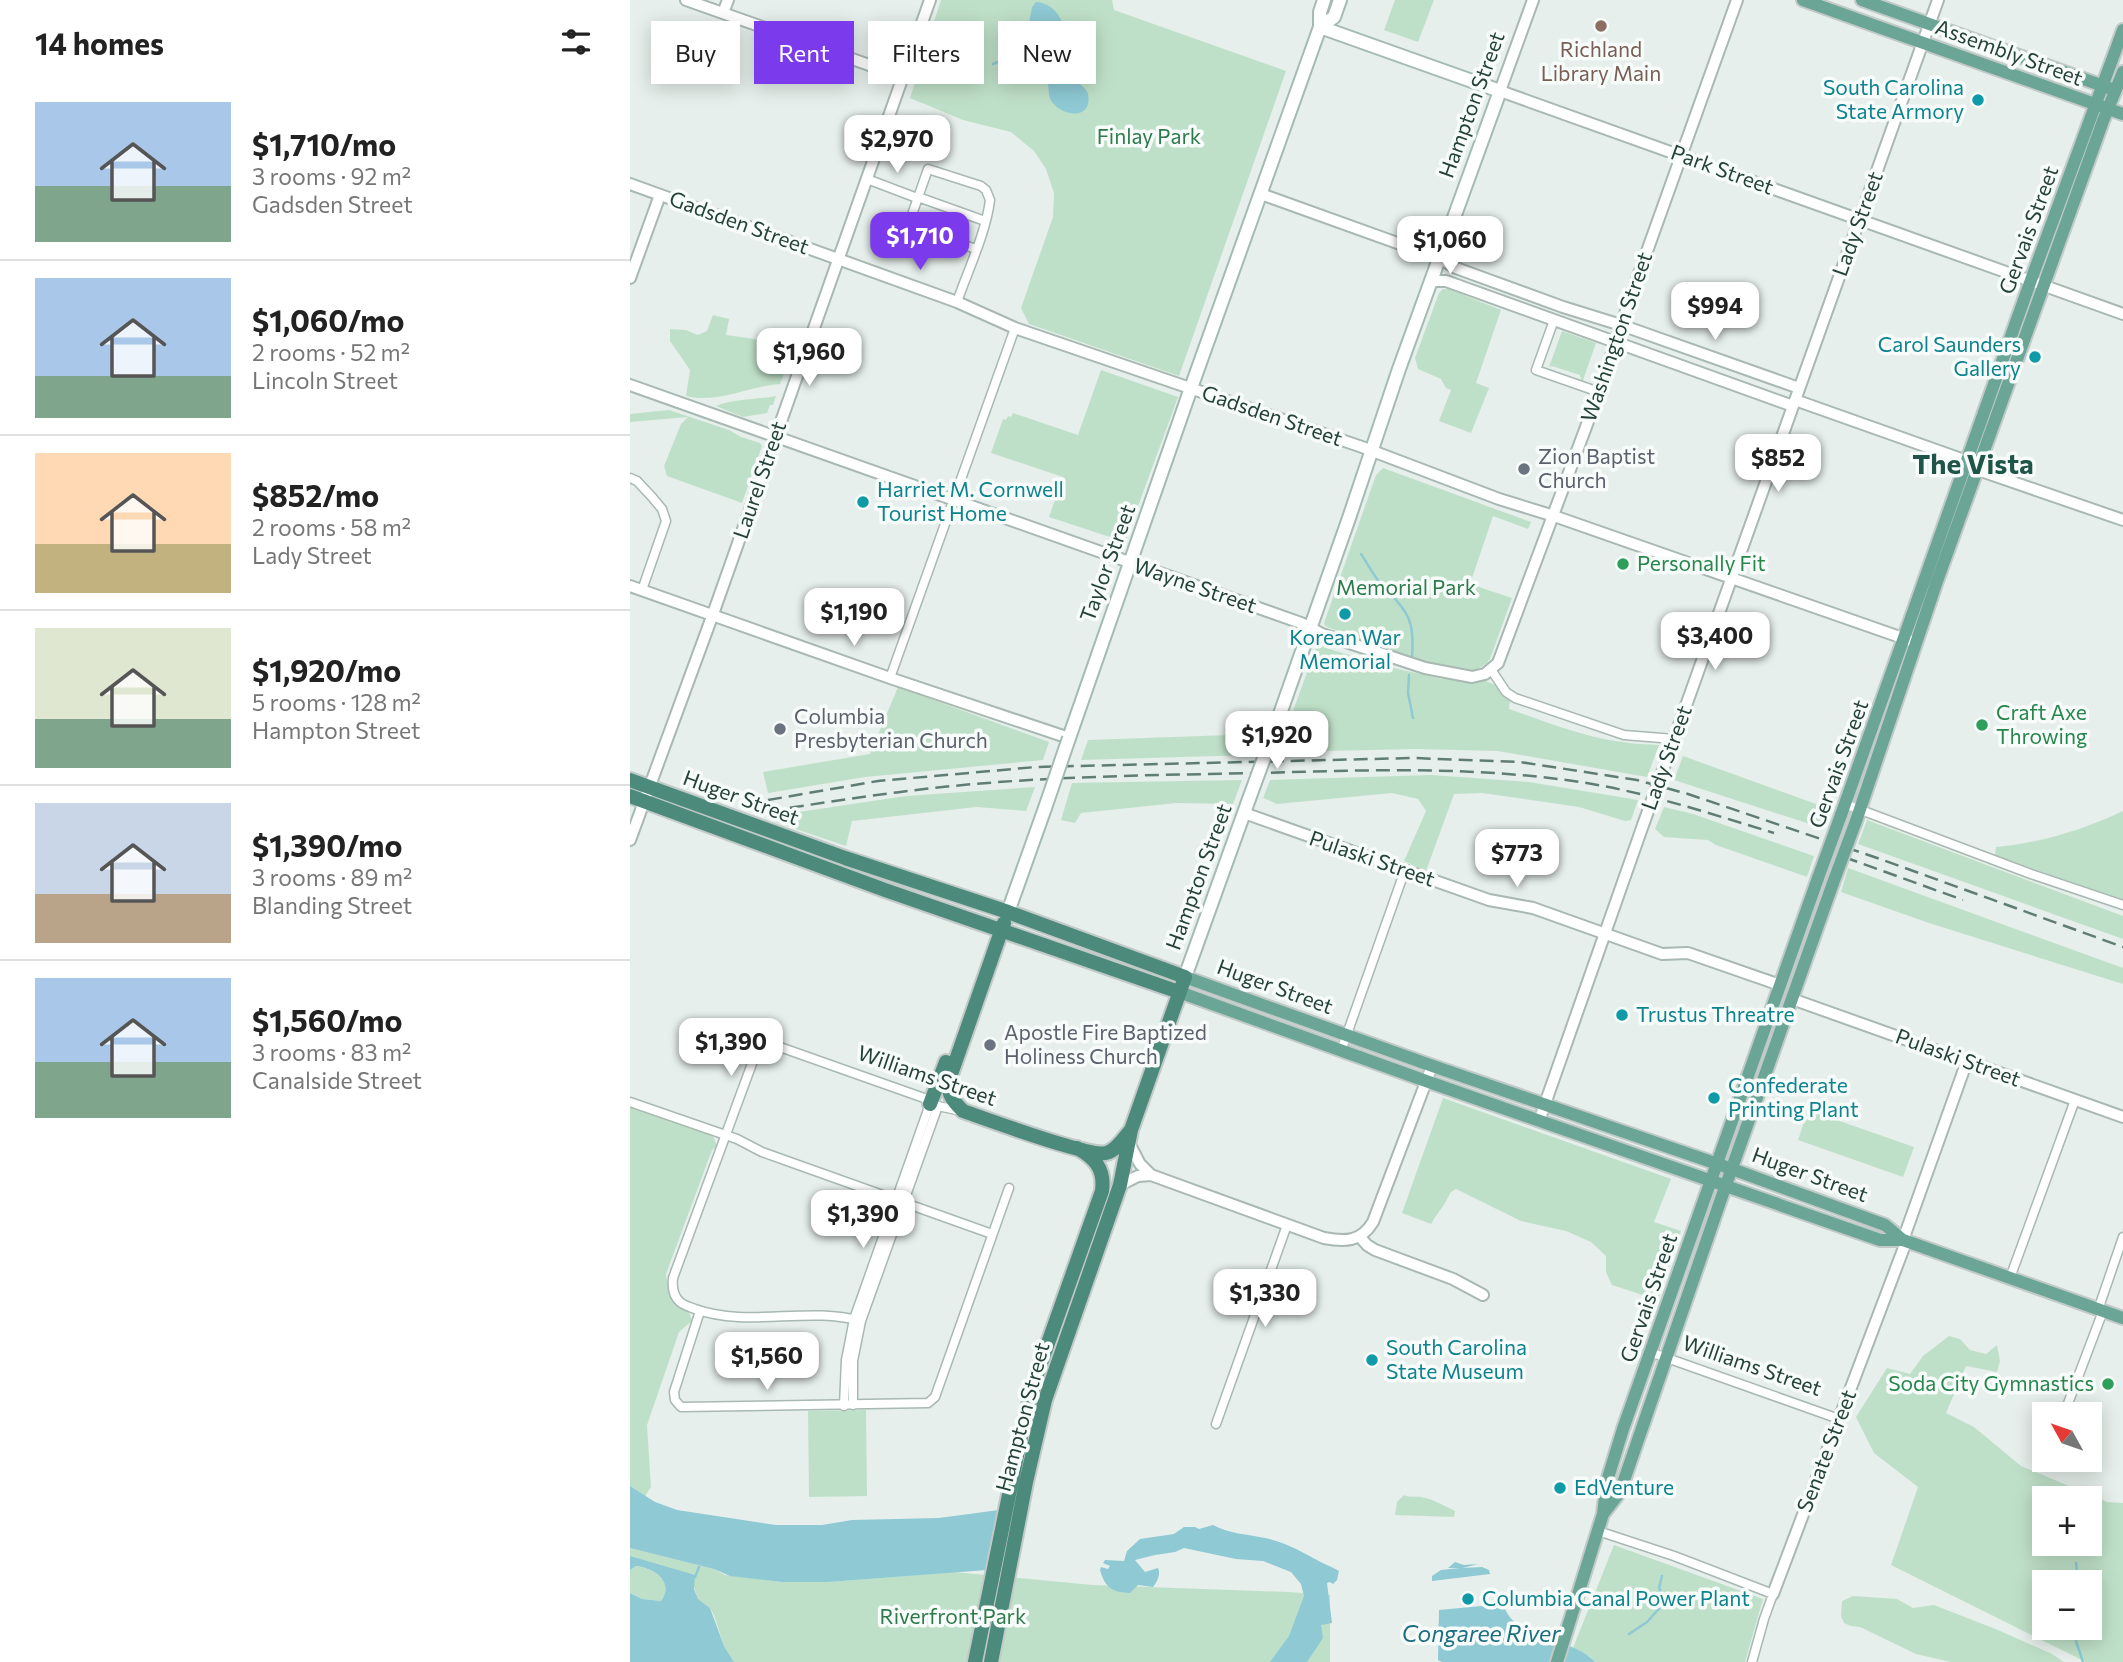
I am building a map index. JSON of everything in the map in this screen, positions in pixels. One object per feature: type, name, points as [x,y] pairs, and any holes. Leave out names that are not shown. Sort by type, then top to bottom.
[{"type":"highway","name":"Huger Street","points":[[630,780],[1185,977]]},
{"type":"highway","name":"Huger Street","points":[[637,799],[884,890],[1179,992]]},
{"type":"highway","name":"Taylor Street","points":[[962,1111],[949,1095],[948,1085],[1008,912]]},
{"type":"highway","name":"Hampton Street","points":[[975,1662],[1028,1437],[1120,1185],[1130,1136],[1185,977]]},
{"type":"highway","points":[[934,1105],[946,1061],[964,1038]]},
{"type":"highway","name":"Williams Street","points":[[962,1111],[1077,1148]]},
{"type":"highway","points":[[1077,1148],[1107,1153],[1130,1136]]},
{"type":"highway","name":"Hampton Street","points":[[991,1662],[1036,1377],[1102,1191],[1102,1175],[1098,1164],[1090,1155],[1077,1148]]},
{"type":"main road","name":"Taylor Street","points":[[1008,912],[1320,27],[1320,12],[1324,0]]},
{"type":"main road","name":"Taylor Street","points":[[1320,27],[1334,17],[1340,0]]},
{"type":"main road","name":"Assembly Street","points":[[1803,0],[2123,114]]},
{"type":"main road","name":"Assembly Street","points":[[1862,0],[2120,92]]},
{"type":"main road","name":"Park Street","points":[[1320,27],[1500,90]]},
{"type":"main road","name":"Gervais Street","points":[[1603,1514],[1620,1492],[1858,816],[1967,461],[2123,30]]},
{"type":"main road","name":"Gervais Street","points":[[1557,1662],[1603,1514],[1607,1481],[1790,956],[1843,810],[1978,470],[2108,109],[2120,92],[2123,72]]},
{"type":"main road","name":"Hampton Street","points":[[1185,977],[1500,90]]},
{"type":"main road","points":[[1790,956],[1794,963],[1787,991],[1792,999]]},
{"type":"main road","name":"Huger Street","points":[[1185,977],[1885,1225],[1904,1241]]},
{"type":"main road","name":"Huger Street","points":[[1179,992],[1726,1187],[1880,1240],[1904,1241],[2123,1318]]},
{"type":"street","points":[[685,0],[868,65]]},
{"type":"street","points":[[723,13],[728,0]]},
{"type":"street","name":"Laurel Street","points":[[923,21],[930,0]]},
{"type":"street","name":"Hampton Street","points":[[1500,90],[1532,0]]},
{"type":"street","name":"Washington Street","points":[[1492,671],[1498,663],[1554,516],[1737,0]]},
{"type":"street","name":"Lady Street","points":[[1539,1121],[1938,0]]},
{"type":"street","name":"Laurel Street","points":[[630,840],[637,799],[649,786],[713,614],[901,84]]},
{"type":"street","name":"Park Street","points":[[1500,90],[2123,314]]},
{"type":"street","points":[[957,302],[976,249],[990,200],[986,190],[974,183],[928,169],[908,226],[976,249]]},
{"type":"street","points":[[867,179],[985,221]]},
{"type":"street","name":"Gadsden Street","points":[[630,184],[957,302],[1016,328],[1372,451],[1477,491],[1911,640]]},
{"type":"street","points":[[1261,194],[1439,258],[1456,268],[1563,307],[1799,388]]},
{"type":"street","points":[[630,278],[660,195]]},
{"type":"street","points":[[1431,281],[1446,281],[1967,461],[1978,470],[2123,520]]},
{"type":"street","points":[[1555,320],[1536,370],[1599,392]]},
{"type":"street","points":[[890,678],[1016,328]]},
{"type":"street","name":"Wayne Street","points":[[630,385],[1407,663],[1472,677],[1492,671]]},
{"type":"street","points":[[630,478],[647,491],[662,509],[666,521],[642,590]]},
{"type":"street","points":[[630,586],[1069,738]]},
{"type":"street","points":[[1492,671],[1506,692],[1515,698],[1625,736],[1674,739]]},
{"type":"street","points":[[1843,810],[2123,905]]},
{"type":"street","name":"Pulaski Street","points":[[1244,813],[1489,900],[1528,907],[1662,954],[1688,953],[1780,985]]},
{"type":"street","points":[[1341,1051],[1405,870]]},
{"type":"street","name":"Pulaski Street","points":[[1792,999],[2123,1117]]},
{"type":"street","name":"Williams Street","points":[[726,1135],[757,1050],[764,1045],[777,1046],[925,1098],[934,1105],[962,1111]]},
{"type":"street","name":"Senate Street","points":[[1752,1662],[1764,1619],[1904,1241],[1967,1061]]},
{"type":"street","points":[[1120,1185],[1138,1176],[1151,1175],[1287,1225],[1338,1240],[1360,1237],[1369,1230],[1373,1222],[1432,1066]]},
{"type":"street","points":[[2010,1278],[2075,1100]]},
{"type":"street","points":[[630,1102],[992,1234]]},
{"type":"street","points":[[848,1405],[846,1360],[857,1320],[934,1105]]},
{"type":"street","points":[[726,1135],[673,1278],[672,1286],[678,1300],[684,1305],[723,1317],[818,1316],[857,1320]]},
{"type":"street","points":[[1130,1136],[1140,1164],[1151,1175]]},
{"type":"street","points":[[700,1311],[674,1392],[675,1400],[681,1407],[928,1403],[935,1397],[1009,1188]]},
{"type":"street","points":[[1216,1424],[1287,1225]]},
{"type":"street","points":[[1360,1237],[1375,1250],[1453,1279],[1483,1295]]},
{"type":"street","points":[[2068,1402],[2101,1310],[2123,1237]]},
{"type":"street","name":"Williams Street","points":[[1650,1352],[1839,1419]]},
{"type":"street","points":[[1598,1531],[1674,1556],[1773,1594]]},
{"type":"green space","name":"Finlay Park","points":[[941,0],[1112,0],[1114,10],[1286,71],[1179,376],[1029,324],[1021,308],[1053,217],[1054,193],[1046,169],[1034,151],[1011,132],[963,120],[910,98],[914,84],[984,84],[984,21],[934,21]]},
{"type":"green space","points":[[1395,0],[1434,0],[1418,42],[1384,30]]},
{"type":"green space","points":[[1443,289],[1501,310],[1476,383],[1489,388],[1471,433],[1439,421],[1451,390],[1446,388],[1441,379],[1418,369],[1415,358],[1439,293]]},
{"type":"green space","points":[[713,315],[729,319],[726,335],[769,343],[791,355],[780,384],[710,398],[686,396],[690,370],[670,341],[670,329],[686,330],[698,335],[707,331]]},
{"type":"green space","points":[[1562,331],[1596,343],[1582,383],[1580,375],[1549,367]]},
{"type":"green space","points":[[1101,370],[1178,397],[1125,542],[1049,517],[1063,477],[991,453],[1003,419],[1011,417],[1013,413],[1078,435]]},
{"type":"green space","points":[[776,396],[767,413],[743,417],[716,406],[738,400]]},
{"type":"green space","points":[[669,410],[760,443],[762,446],[742,503],[667,476],[664,466],[681,424],[688,417],[630,422],[630,414]]},
{"type":"green space","name":"Memorial Park","points":[[1383,468],[1531,522],[1528,529],[1493,516],[1470,584],[1512,598],[1490,659],[1476,670],[1423,662],[1325,626],[1376,475]]},
{"type":"green space","points":[[1317,645],[1380,665],[1443,679],[1486,681],[1495,685],[1510,701],[1509,709],[1600,738],[1659,745],[1647,777],[1498,751],[1416,749],[1278,752]]},
{"type":"green space","points":[[898,687],[1049,742],[1043,760],[865,777],[768,793],[763,772],[870,754]]},
{"type":"green space","points":[[1258,734],[1251,755],[1081,760],[1088,740]]},
{"type":"green space","points":[[1683,756],[1830,809],[1822,828],[1674,780]]},
{"type":"green space","points":[[1431,775],[1529,782],[1638,800],[1631,820],[1625,821],[1579,807],[1482,793],[1454,794],[1426,871],[1404,861],[1426,811],[1418,799],[1392,793],[1277,804],[1263,798],[1270,780]]},
{"type":"green space","points":[[1242,780],[1233,804],[1176,803],[1081,813],[1075,823],[1061,820],[1072,783]]},
{"type":"green space","points":[[1035,787],[1026,811],[976,807],[852,821],[846,846],[772,821],[772,816],[906,796]]},
{"type":"green space","points":[[1664,807],[1693,814],[1814,856],[1807,877],[1708,840],[1664,837],[1655,829]]},
{"type":"green space","points":[[2123,811],[2123,901],[1995,855],[1996,847],[2061,835]]},
{"type":"green space","points":[[1867,820],[2123,916],[2123,939],[1858,844]]},
{"type":"green space","points":[[1848,868],[2123,968],[2123,984],[1929,923],[1841,892]]},
{"type":"green space","points":[[1443,1098],[1671,1179],[1654,1222],[1681,1231],[1658,1300],[1612,1285],[1606,1272],[1606,1256],[1591,1242],[1566,1231],[1521,1221],[1456,1189],[1450,1193],[1431,1224],[1402,1213]]},
{"type":"green space","points":[[630,1106],[709,1134],[714,1138],[717,1147],[712,1150],[666,1274],[672,1297],[689,1312],[692,1321],[679,1332],[647,1425],[651,1487],[645,1496],[630,1486]]},
{"type":"green space","points":[[1808,1110],[1914,1147],[1903,1177],[1798,1140]]},
{"type":"green space","points":[[1949,1336],[1960,1339],[1970,1350],[1986,1354],[1997,1345],[2000,1361],[1997,1372],[1966,1366],[1946,1413],[1974,1427],[2021,1466],[2069,1486],[2032,1486],[2032,1556],[2102,1556],[2102,1500],[2123,1503],[2123,1662],[2086,1662],[2042,1640],[2102,1640],[2102,1570],[2032,1570],[2032,1635],[1891,1565],[1918,1487],[1874,1453],[1856,1417],[1887,1368],[1910,1374],[1923,1356]]},
{"type":"green space","points":[[866,1410],[867,1496],[809,1497],[808,1411]]},
{"type":"green space","points":[[1404,1495],[1439,1503],[1455,1511],[1454,1517],[1395,1515],[1397,1502]]},
{"type":"green space","points":[[1614,1545],[1763,1599],[1745,1662],[1595,1662],[1573,1648]]},
{"type":"green space","name":"Riverfront Park","points":[[630,1548],[714,1569],[725,1575],[782,1582],[828,1582],[954,1572],[1093,1585],[1330,1595],[1330,1662],[734,1662],[724,1646],[714,1615],[710,1608],[698,1599],[693,1584],[681,1572],[630,1556]]},
{"type":"green space","points":[[636,1566],[656,1573],[664,1582],[666,1588],[661,1601],[642,1599],[630,1593],[630,1570]]},
{"type":"green space","points":[[1853,1596],[1897,1599],[1913,1608],[1934,1605],[1998,1630],[2064,1662],[1951,1662],[1916,1654],[1860,1627],[1844,1623],[1841,1616],[1842,1601]]},
{"type":"water","points":[[1036,2],[1048,5],[1061,21],[1029,21],[1032,7]]},
{"type":"water","points":[[1047,84],[1081,84],[1088,94],[1086,108],[1076,113],[1063,111],[1050,99]]},
{"type":"water","points":[[630,1486],[655,1502],[677,1510],[776,1525],[939,1518],[999,1510],[987,1570],[828,1582],[782,1582],[730,1576],[714,1569],[630,1548]]},
{"type":"water","points":[[1213,1525],[1285,1544],[1339,1571],[1333,1584],[1327,1583],[1332,1623],[1321,1625],[1323,1638],[1307,1662],[1270,1662],[1289,1636],[1304,1596],[1301,1584],[1291,1572],[1263,1561],[1236,1559],[1184,1548],[1135,1560],[1145,1572],[1158,1568],[1158,1578],[1153,1587],[1138,1585],[1130,1593],[1113,1590],[1104,1581],[1101,1567],[1108,1569],[1110,1566],[1103,1563],[1105,1560],[1124,1561],[1127,1551],[1140,1539],[1174,1534],[1184,1527],[1199,1529]]},
{"type":"water","points":[[630,1556],[695,1575],[694,1589],[698,1599],[710,1608],[724,1646],[734,1662],[630,1662],[630,1593],[642,1599],[661,1601],[666,1588],[656,1573],[636,1566],[630,1570]]},
{"type":"water","points":[[1455,1562],[1464,1565],[1478,1564],[1463,1568],[1482,1567],[1489,1570],[1490,1574],[1432,1581],[1432,1576],[1441,1570],[1460,1568],[1448,1568]]},
{"type":"water","name":"Congaree River","points":[[1503,1604],[1510,1617],[1531,1633],[1572,1647],[1595,1662],[1438,1660],[1439,1610]]},
{"type":"waterway","points":[[993,64],[998,62]]},
{"type":"waterway","points":[[1361,554],[1377,579],[1408,617],[1412,634],[1412,658]]},
{"type":"waterway","points":[[1409,675],[1408,693],[1413,718]]},
{"type":"waterway","points":[[2076,1563],[2077,1570]]},
{"type":"waterway","points":[[695,1577],[699,1567]]},
{"type":"waterway","points":[[1629,1634],[1647,1622],[1664,1603],[1659,1588],[1662,1576]]},
{"type":"waterway","points":[[2076,1640],[2083,1662]]},
{"type":"railway","points":[[768,800],[878,781],[1036,767],[1414,758],[1520,762],[1637,780],[1688,794],[1883,860],[2123,947]]},
{"type":"railway","points":[[769,811],[914,790],[1037,780],[1148,775],[1420,770],[1500,773],[1605,786],[1678,804],[1774,833]]},
{"type":"railway","points":[[1844,857],[1963,900]]},
{"type":"place","name":"Richland Library Main","points":[[1601,26]]},
{"type":"place","name":"South Carolina State Armory","points":[[1978,100]]},
{"type":"place","name":"Carol Saunders Gallery","points":[[2035,357]]},
{"type":"place","name":"Zion Baptist Church","points":[[1524,469]]},
{"type":"place","name":"Harriet M. Cornwell Tourist Home","points":[[863,502]]},
{"type":"place","name":"Personally Fit","points":[[1623,564]]},
{"type":"place","name":"Korean War Memorial","points":[[1345,614]]},
{"type":"place","name":"Craft Axe Throwing","points":[[1982,725]]},
{"type":"place","name":"Columbia Presbyterian Church","points":[[780,729]]},
{"type":"place","name":"Trustus Threatre","points":[[1622,1015]]},
{"type":"place","name":"Apostle Fire Baptized Holiness Church","points":[[990,1045]]},
{"type":"place","name":"Confederate Printing Plant","points":[[1714,1098]]},
{"type":"place","name":"South Carolina State Museum","points":[[1372,1360]]},
{"type":"place","name":"Soda City Gymnastics","points":[[2108,1384]]},
{"type":"place","name":"EdVenture","points":[[1560,1488]]},
{"type":"place","name":"Columbia Canal Power Plant","points":[[1468,1599]]},
{"type":"district","name":"The Vista","points":[[1973,464]]}]
